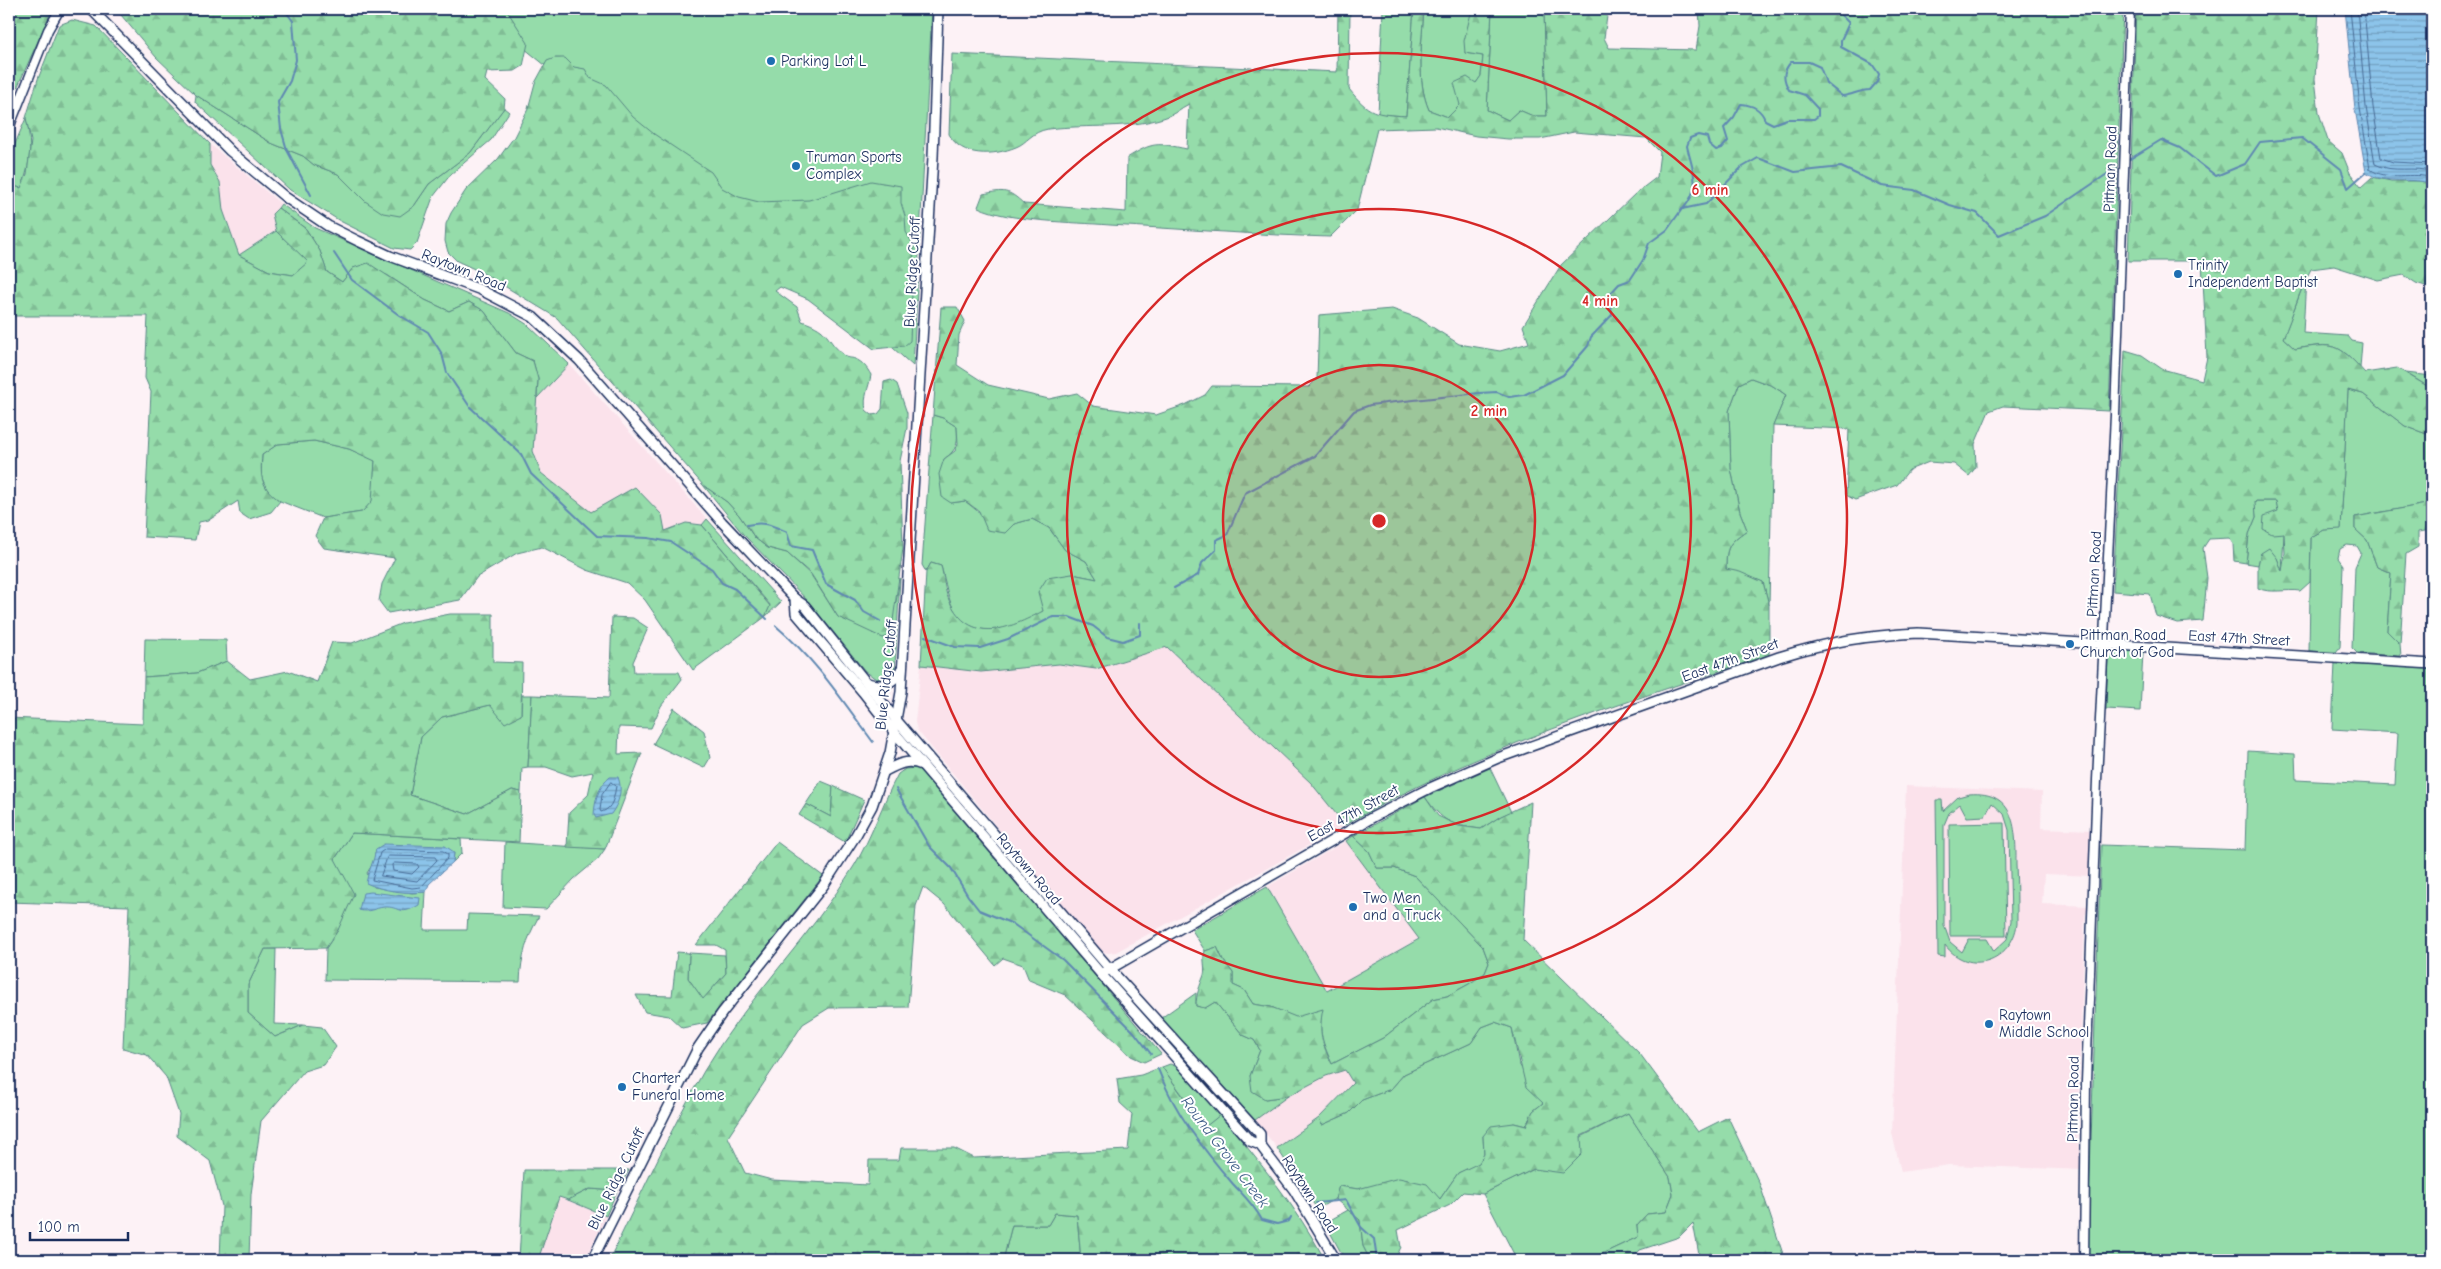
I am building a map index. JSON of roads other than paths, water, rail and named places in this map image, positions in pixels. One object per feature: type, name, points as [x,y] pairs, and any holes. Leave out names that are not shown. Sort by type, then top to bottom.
[{"type":"main road","name":"Raytown Road","points":[[91,9],[230,151],[285,197],[328,226],[346,235],[390,256],[480,290],[532,317],[579,360],[722,522],[795,599],[805,606],[897,721],[1109,968],[1260,1134],[1260,1145]]},
{"type":"main road","name":"Blue Ridge Cutoff","points":[[592,1260],[698,1048],[722,1013],[838,864],[872,806],[885,771],[897,721],[902,668],[932,158],[938,9]]},
{"type":"main road","name":"Raytown Road","points":[[795,599],[796,614],[863,692],[922,766],[1101,974],[1250,1141],[1260,1145],[1294,1190],[1336,1260]]},
{"type":"main road","name":"East 47th Street","points":[[1101,974],[1373,816],[1430,788],[1498,758],[1779,657],[1823,644],[1868,636],[1918,633],[2432,664]]},
{"type":"main road","points":[[868,683],[879,685],[890,683],[902,668]]},
{"type":"main road","points":[[885,771],[909,762],[922,766]]},
{"type":"street","points":[[9,128],[48,30],[60,9]]},
{"type":"street","name":"Pittman Road","points":[[2084,1260],[2086,1082],[2130,9]]},
{"type":"water","points":[[2345,9],[2432,9],[2432,184],[2382,179],[2366,172],[2355,109]]},
{"type":"water","points":[[610,777],[618,777],[620,792],[618,801],[611,814],[596,818],[594,815],[598,794]]},
{"type":"water","points":[[384,844],[445,846],[454,852],[453,862],[429,884],[426,892],[387,890],[366,883],[376,849]]},
{"type":"water","points":[[371,892],[420,898],[419,905],[403,911],[390,907],[368,911],[359,910],[363,893]]},
{"type":"waterway","name":"Round Grove Creek","points":[[284,9],[293,21],[296,60],[290,81],[278,102],[281,129],[287,150],[311,195]]},
{"type":"waterway","points":[[1683,209],[1693,193],[1694,185],[1693,170],[1687,146],[1690,138],[1698,135],[1707,137],[1709,144],[1716,150],[1722,148],[1728,141],[1724,128],[1734,117],[1741,104],[1756,108],[1765,120],[1773,124],[1787,119],[1814,119],[1818,116],[1818,109],[1805,95],[1789,90],[1785,79],[1785,72],[1791,62],[1809,62],[1820,67],[1826,83],[1842,96],[1870,90],[1877,82],[1879,74],[1872,64],[1841,47],[1841,40],[1849,23],[1837,9]]},
{"type":"waterway","points":[[2130,159],[2161,140],[2180,148],[2216,176],[2245,164],[2260,142],[2302,138],[2341,169],[2348,188],[2366,172]]},
{"type":"waterway","points":[[1174,588],[1198,575],[1202,563],[1216,550],[1216,540],[1227,535],[1245,493],[1315,456],[1354,411],[1370,405],[1479,393],[1497,392],[1509,397],[1524,395],[1563,375],[1588,346],[1591,337],[1612,315],[1610,294],[1619,284],[1630,280],[1643,260],[1649,243],[1667,230],[1682,209],[1706,204],[1741,168],[1758,158],[1795,172],[1841,167],[1882,186],[1914,190],[1950,205],[1977,213],[1999,235],[2045,216],[2116,168]]},
{"type":"waterway","name":"Round Grove Creek","points":[[334,253],[352,280],[399,315],[428,332],[442,354],[447,373],[470,407],[521,454],[531,474],[597,536],[648,538],[671,542],[712,569],[722,583],[735,589],[767,619]]},
{"type":"waterway","points":[[747,525],[767,524],[776,527],[787,532],[791,546],[812,550],[826,584],[855,600],[864,612],[880,621]]},
{"type":"waterway","points":[[925,636],[955,647],[980,648],[1008,639],[1053,617],[1069,617],[1093,626],[1107,637],[1123,641],[1140,635],[1140,623]]},
{"type":"waterway","name":"Round Grove Creek","points":[[776,626],[817,667],[873,742]]},
{"type":"waterway","name":"Round Grove Creek","points":[[896,789],[929,846],[951,868],[979,910],[1013,924],[1063,960],[1134,1032],[1151,1054]]},
{"type":"waterway","name":"Round Grove Creek","points":[[1158,1069],[1172,1100],[1190,1130],[1252,1205],[1262,1220],[1277,1224],[1289,1221],[1291,1217]]},
{"type":"waterway","name":"Round Grove Creek","points":[[1316,1203],[1346,1200],[1361,1227],[1374,1239],[1377,1260]]},
{"type":"place","name":"Parking Lot L","points":[[771,61]]},
{"type":"place","name":"Truman Sports Complex","points":[[796,166]]},
{"type":"place","name":"Trinity Independent Baptist","points":[[2178,274]]},
{"type":"place","name":"Pittman Road Church of God","points":[[2070,644]]},
{"type":"place","name":"Two Men and a Truck","points":[[1353,907]]},
{"type":"place","name":"Raytown Middle School","points":[[1989,1024]]},
{"type":"place","name":"Charter Funeral Home","points":[[622,1087]]}]
